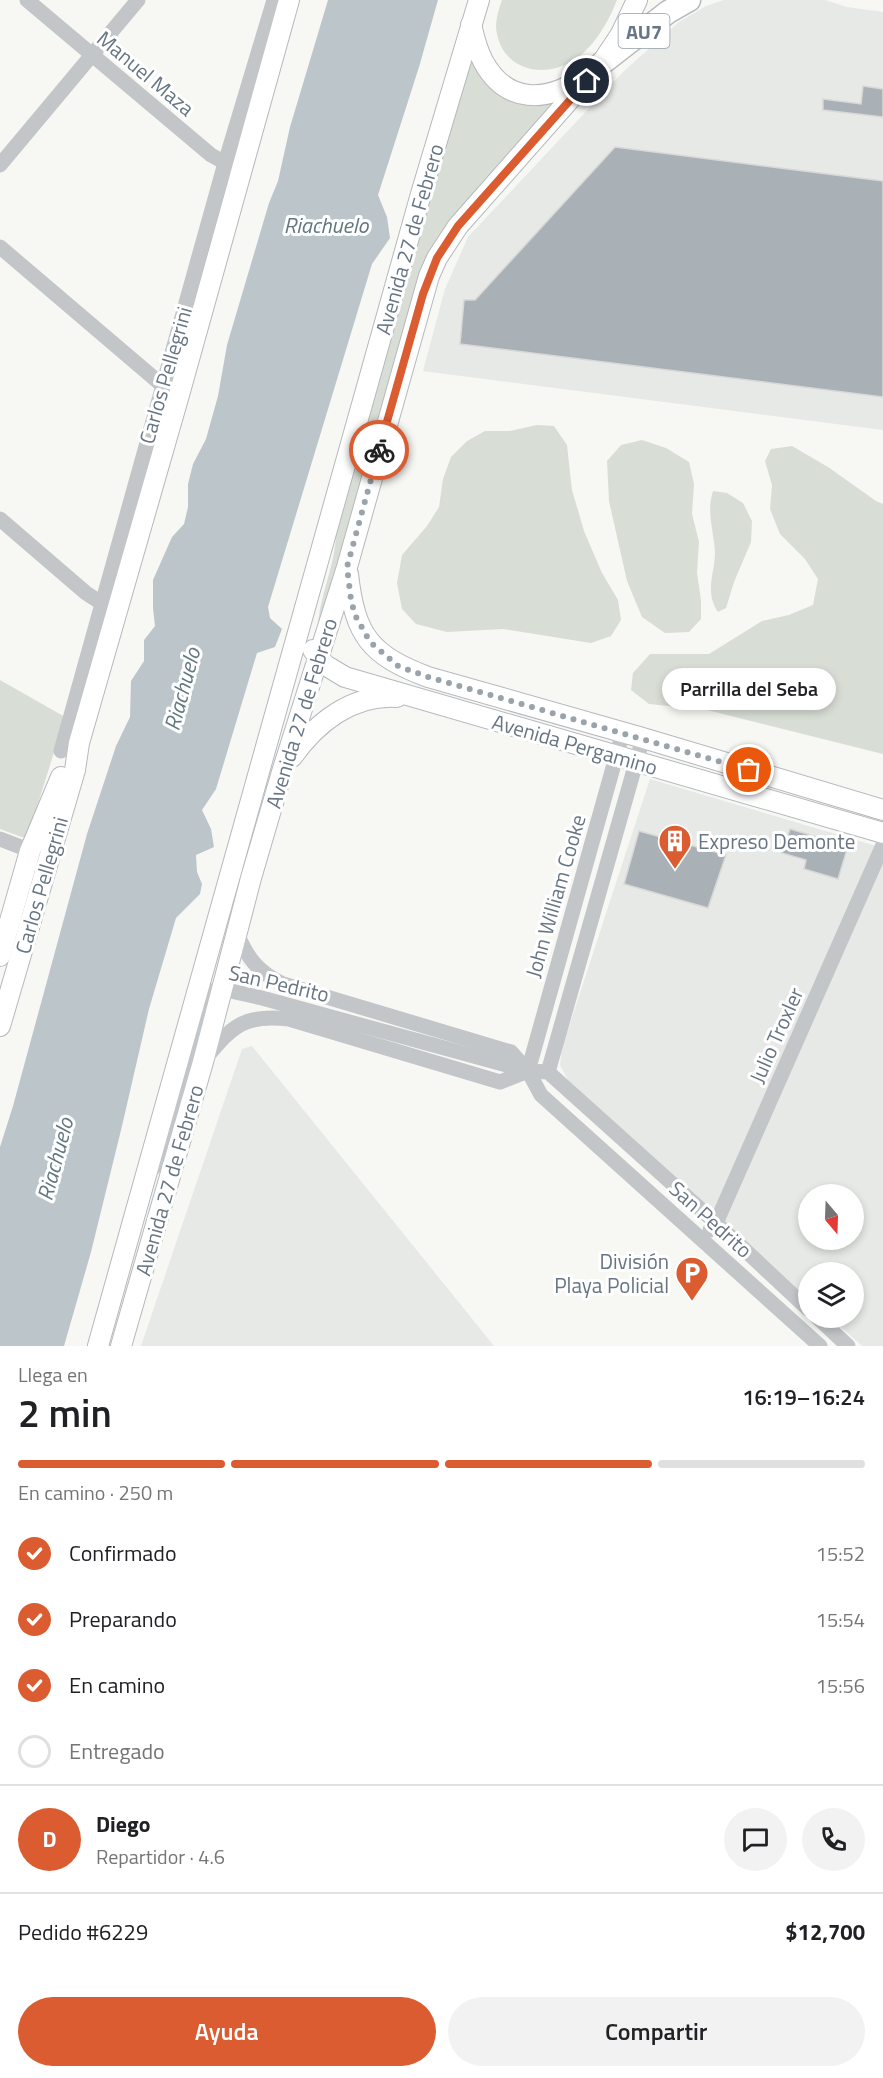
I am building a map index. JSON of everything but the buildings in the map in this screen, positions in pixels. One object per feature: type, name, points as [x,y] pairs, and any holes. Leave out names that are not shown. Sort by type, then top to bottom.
[{"type":"highway","name":"AU7","points":[[601,64],[668,12],[689,0]]},
{"type":"main road","name":"Carlos Pellegrini","points":[[0,1026],[54,793],[79,743],[109,608],[179,395],[233,167],[289,0]]},
{"type":"main road","name":"Avenida 27 de Febrero","points":[[98,1346],[421,195],[479,0]]},
{"type":"main road","name":"Avenida 27 de Febrero","points":[[122,1346],[282,772],[347,567],[423,294],[437,258],[458,226],[601,64],[621,34],[637,0]]},
{"type":"main road","points":[[471,25],[480,55],[487,68],[499,81],[517,93],[536,96],[554,93],[575,83],[601,64]]},
{"type":"main road","name":"Avenida Pergamino","points":[[347,567],[351,600],[362,630],[370,642],[398,666],[428,677],[623,732],[883,810]]},
{"type":"main road","points":[[304,614],[310,642],[318,659]]},
{"type":"main road","name":"Avenida Pergamino","points":[[318,659],[345,677],[883,833]]},
{"type":"main road","points":[[282,772],[310,734],[327,719],[347,707],[368,699],[391,696],[414,698]]},
{"type":"main road","name":"Carlos Pellegrini","points":[[0,956],[39,854]]},
{"type":"street","name":"Manuel Maza","points":[[27,0],[211,155],[233,167]]},
{"type":"street","points":[[0,165],[138,0]]},
{"type":"street","name":"Carlos Pellegrini","points":[[61,751],[109,608],[162,385],[233,167],[274,0]]},
{"type":"street","points":[[0,247],[162,385],[179,395]]},
{"type":"street","points":[[0,519],[109,608]]},
{"type":"street","name":"John William Cooke","points":[[528,1071],[623,732]]},
{"type":"street","name":"John William Cooke","points":[[548,1072],[643,738]]},
{"type":"street","points":[[0,839],[39,854]]},
{"type":"street","name":"Julio Troxler","points":[[702,1238],[716,1223],[883,845]]},
{"type":"street","name":"San Pedrito","points":[[237,933],[247,956],[257,968],[283,984],[511,1052],[528,1071],[541,1095],[820,1346]]},
{"type":"street","name":"San Pedrito","points":[[147,1176],[163,1157],[210,993],[222,989],[528,1071],[548,1072],[716,1223],[798,1301]]},
{"type":"street","name":"San Pedrito","points":[[203,1062],[230,1030],[241,1023],[273,1017],[289,1019],[500,1082],[528,1071]]},
{"type":"street","points":[[829,1328],[848,1346]]},
{"type":"shaded area","points":[[502,0],[617,0],[593,43],[579,57],[559,67],[546,70],[523,66],[504,52],[496,27]]},
{"type":"shaded area","points":[[724,0],[825,0],[847,7],[883,12],[883,430],[423,371],[445,289],[468,237],[624,71],[679,22],[706,6]]},
{"type":"shaded area","points":[[474,49],[492,82],[572,90],[447,230],[318,637],[320,610],[333,556],[336,529]]},
{"type":"shaded area","points":[[537,425],[554,426],[567,445],[572,490],[584,531],[602,573],[618,600],[621,620],[611,636],[591,643],[503,629],[447,632],[416,624],[402,609],[397,583],[402,555],[427,526],[439,507],[443,479],[451,457],[467,441],[485,431],[510,431]]},
{"type":"shaded area","points":[[642,440],[666,448],[689,462],[694,484],[692,514],[699,542],[697,573],[701,619],[689,632],[665,633],[642,617],[627,581],[609,501],[607,461],[621,445]]},
{"type":"shaded area","points":[[792,446],[883,504],[883,754],[707,710],[649,704],[631,690],[633,673],[650,654],[709,654],[762,621],[789,615],[813,605],[818,579],[805,559],[780,534],[770,509],[772,485],[765,461],[771,449]]},
{"type":"shaded area","points":[[713,491],[727,493],[743,503],[752,521],[751,542],[726,608],[718,612],[711,589],[715,560],[710,514]]},
{"type":"shaded area","points":[[0,680],[65,717],[27,839],[0,829]]},
{"type":"shaded area","points":[[650,779],[883,848],[883,1346],[862,1346],[842,1328],[864,1328],[864,1262],[798,1262],[798,1289],[568,1080],[560,1065],[562,1048]]},
{"type":"shaded area","points":[[252,1046],[494,1346],[141,1346],[242,1049]]},
{"type":"water","name":"Riachuelo","points":[[328,0],[438,0],[378,195],[387,217],[390,238],[372,264],[268,607],[270,618],[282,629],[275,647],[257,653],[216,789],[202,810],[211,829],[214,847],[196,855],[197,872],[202,884],[200,894],[176,918],[149,1009],[91,1252],[64,1346],[0,1346],[0,1147],[87,834],[116,746],[130,717],[131,681],[144,661],[144,640],[155,626],[153,580],[172,537],[184,524],[188,507],[188,484],[193,464],[206,439],[218,396],[227,345],[269,203],[278,181],[290,127]]},
{"type":"way so far","points":[[379,450],[347,567],[355,615],[370,642],[383,655],[398,666],[428,677],[749,770]]},
{"type":"place","name":"Parrilla del Seba","points":[[749,770]]},
{"type":"place","name":"Expreso Demonte","points":[[675,870]]},
{"type":"place","name":"División Playa Policial","points":[[692,1302]]},
{"type":"route","points":[[379,450],[423,294],[437,258],[458,226],[587,81]]}]
